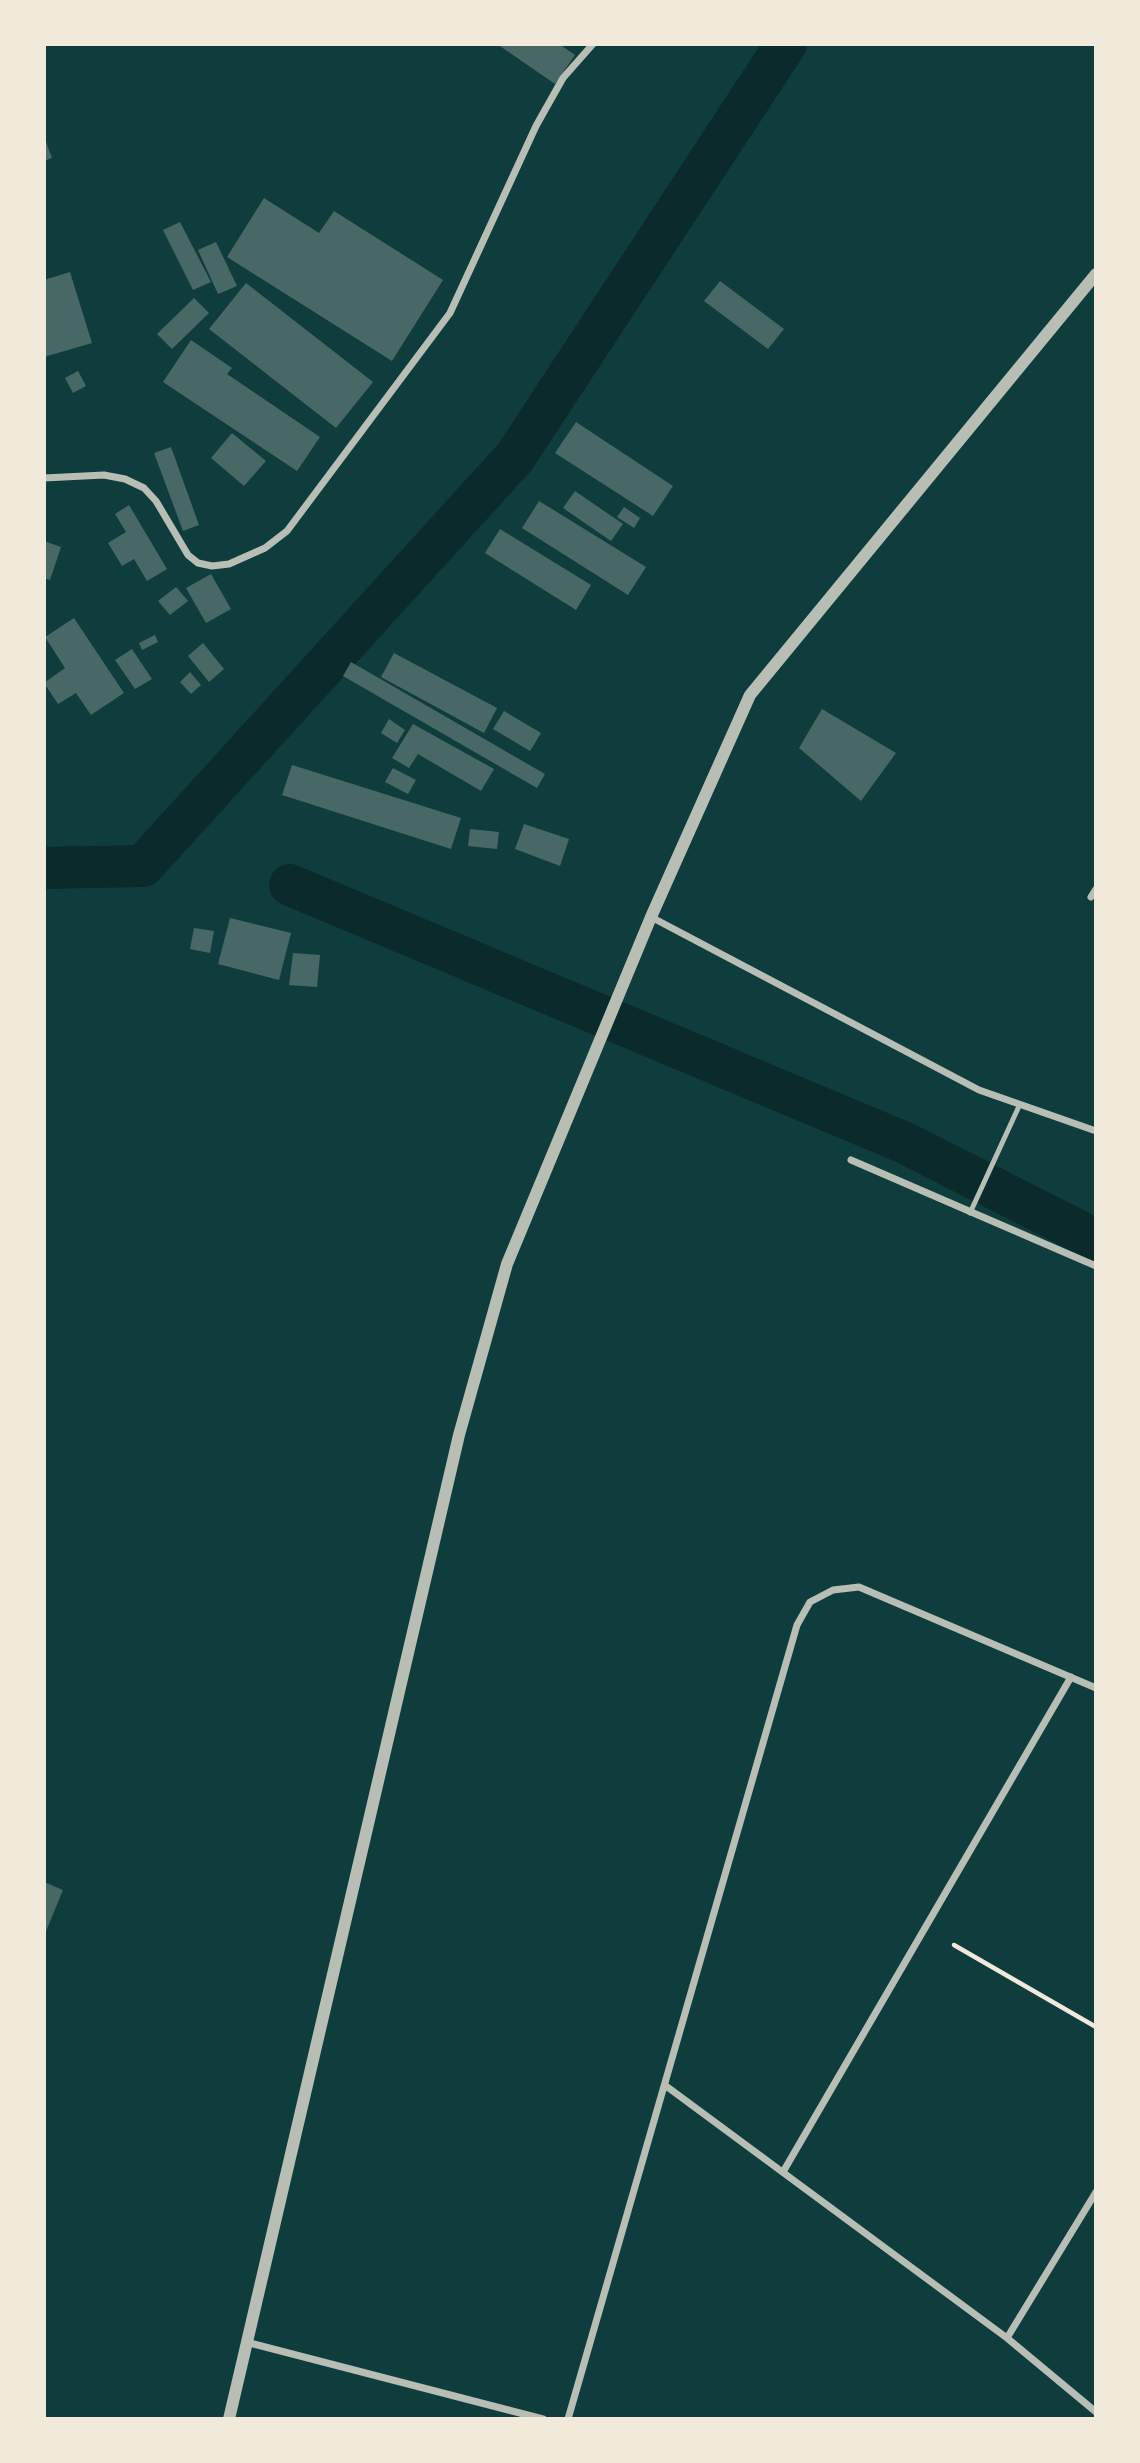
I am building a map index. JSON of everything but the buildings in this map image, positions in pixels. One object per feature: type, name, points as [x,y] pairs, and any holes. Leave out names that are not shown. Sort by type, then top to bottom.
[{"type":"street","points":[[44,478],[104,475],[125,479],[144,488],[198,563],[212,566],[229,564],[276,540],[287,531],[450,313],[536,126],[563,78],[593,44]]},
{"type":"street","points":[[229,2419],[459,1435],[507,1264],[651,917],[750,695],[1096,274]]},
{"type":"street","points":[[1091,897],[1096,889]]},
{"type":"street","points":[[651,917],[978,1090],[1096,1132]]},
{"type":"street","points":[[851,1160],[970,1214],[1096,1266]]},
{"type":"street","points":[[568,2419],[797,1625],[810,1602],[833,1590],[859,1587],[1096,1688]]},
{"type":"street","points":[[783,2172],[1071,1677]]},
{"type":"street","points":[[666,2086],[1007,2338],[1096,2412]]},
{"type":"street","points":[[1007,2338],[1096,2192]]},
{"type":"street","points":[[246,2342],[543,2419]]},
{"type":"lane","points":[[970,1214],[1020,1104]]},
{"type":"path","points":[[954,1945],[1096,2027]]},
{"type":"waterway","points":[[44,868],[143,866],[515,457],[786,44]]},
{"type":"waterway","points":[[290,885],[905,1143],[1096,1240]]}]
